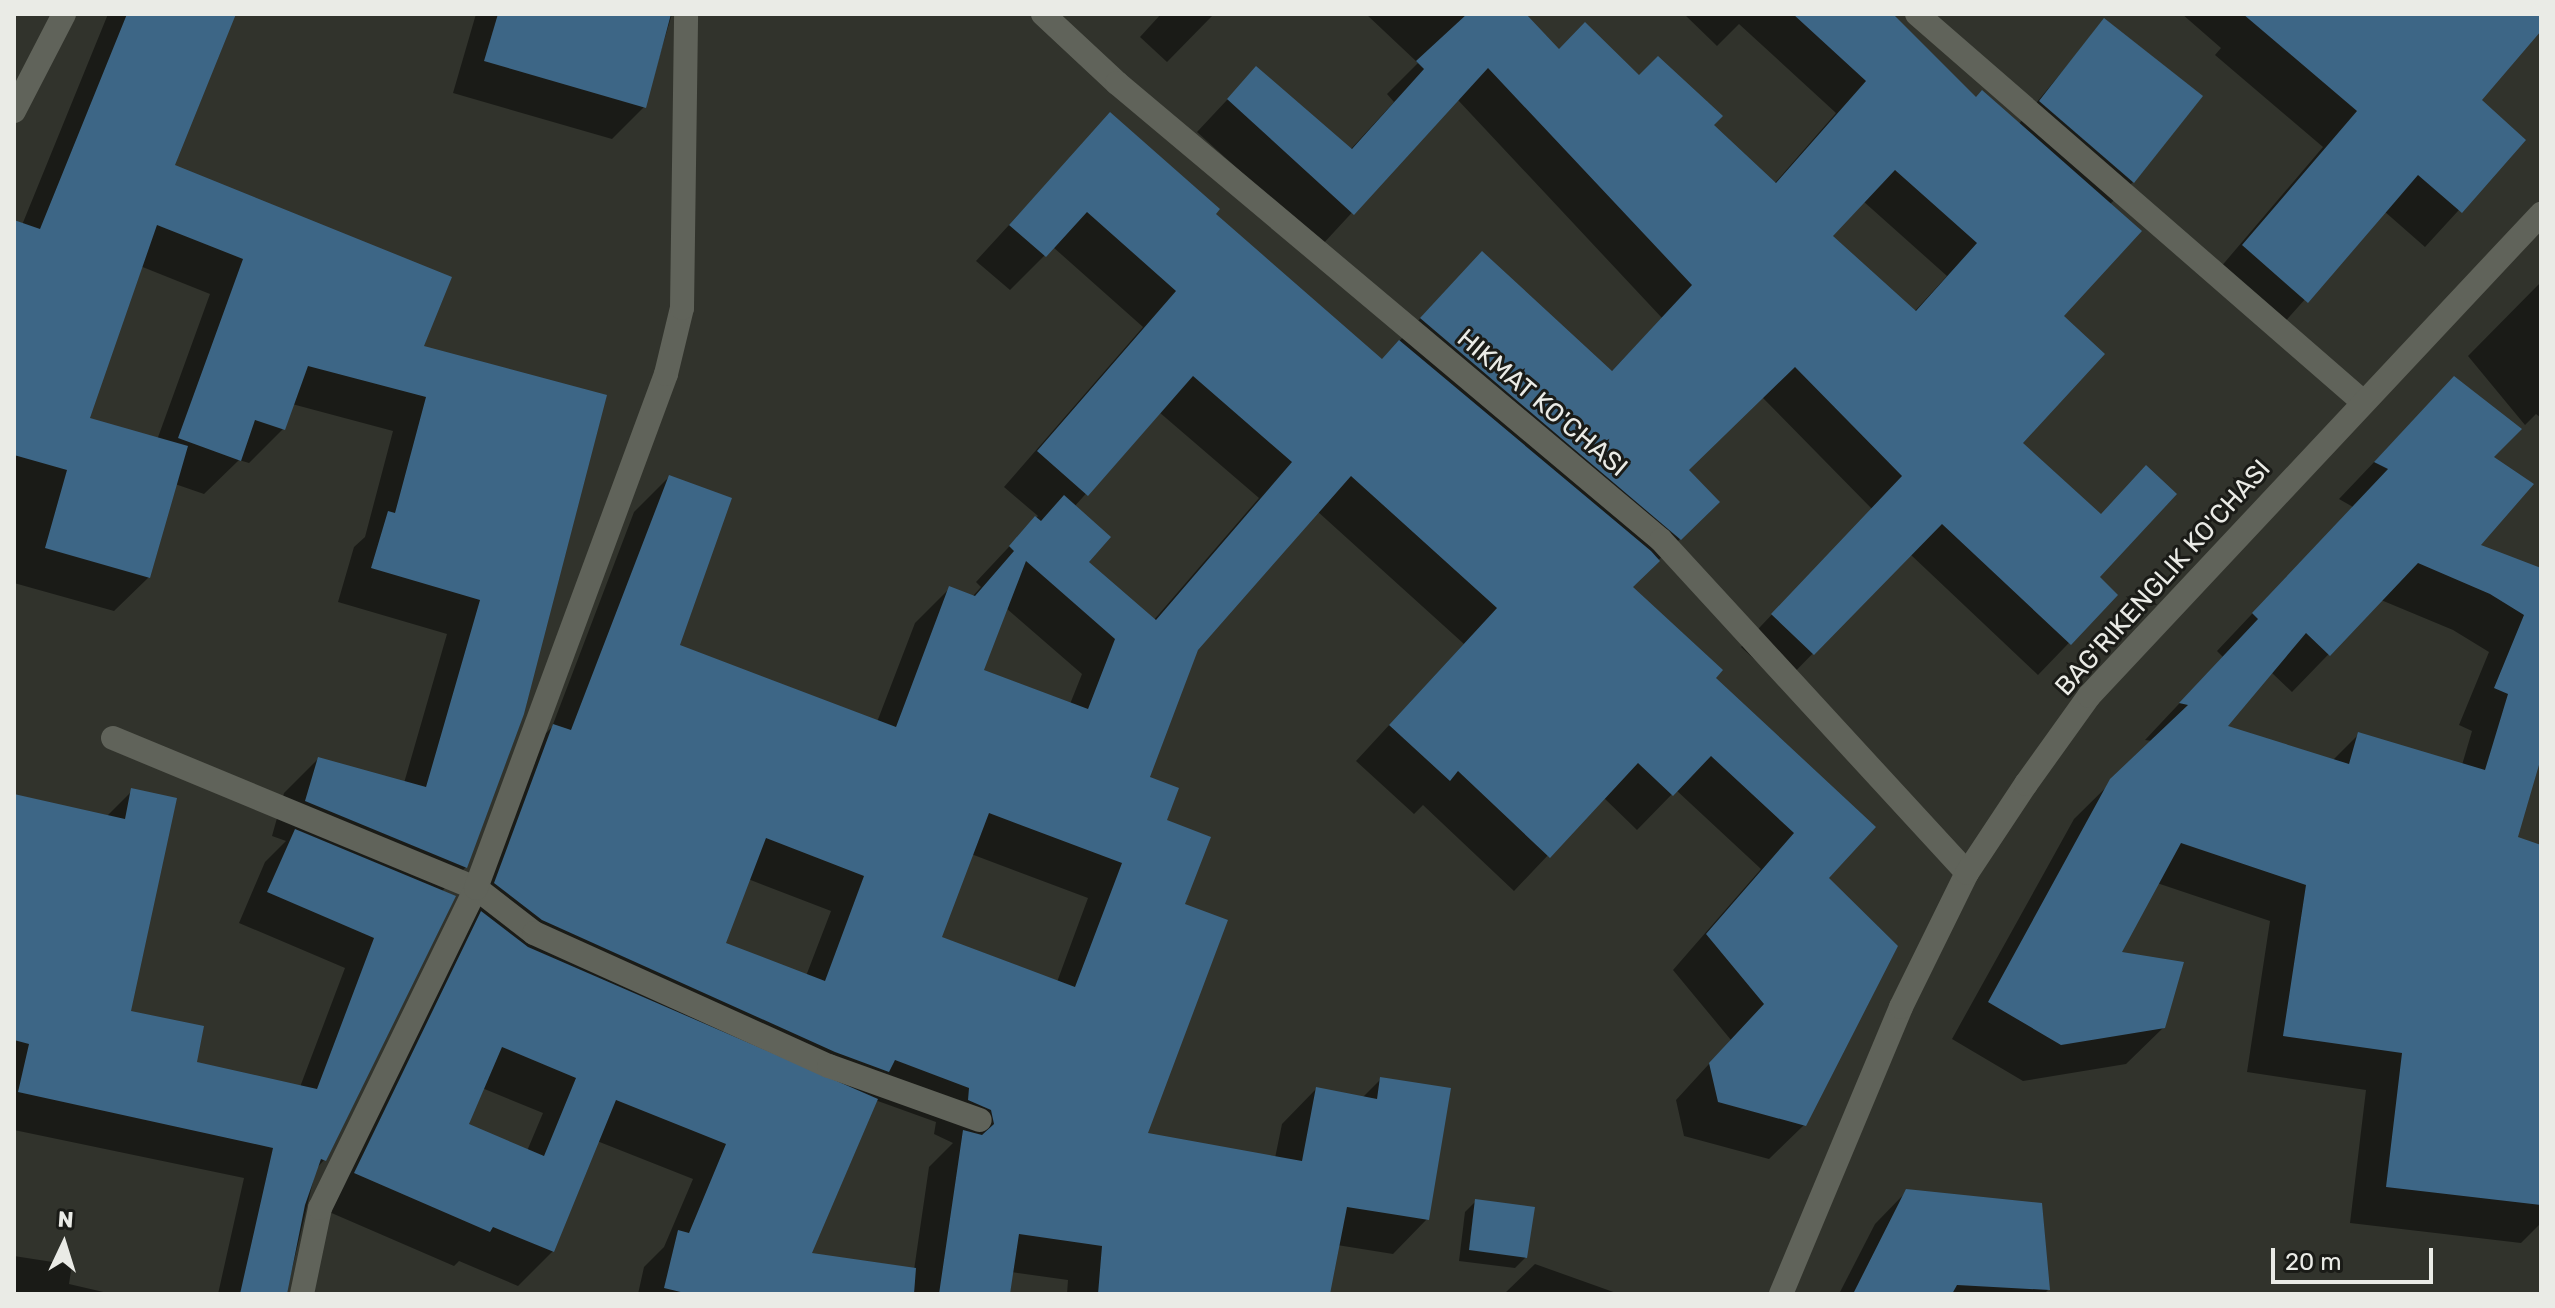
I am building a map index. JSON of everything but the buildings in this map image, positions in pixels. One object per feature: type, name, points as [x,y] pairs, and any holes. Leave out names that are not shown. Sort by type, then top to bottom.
[{"type":"street","points":[[14,111],[64,14]]},
{"type":"street","points":[[302,1294],[320,1208],[476,888],[640,446],[675,334],[682,308],[686,14]]},
{"type":"street","name":"HIKMAT KO'CHASI","points":[[1043,14],[1117,83],[1661,540],[1967,873]]},
{"type":"street","points":[[1917,14],[2363,402]]},
{"type":"street","name":"BAG'RIKENGLIK KO'CHASI","points":[[1781,1294],[1901,1007],[1967,873],[2089,696],[2541,214]]},
{"type":"street","points":[[113,738],[476,888],[534,933],[829,1066],[980,1120]]}]
